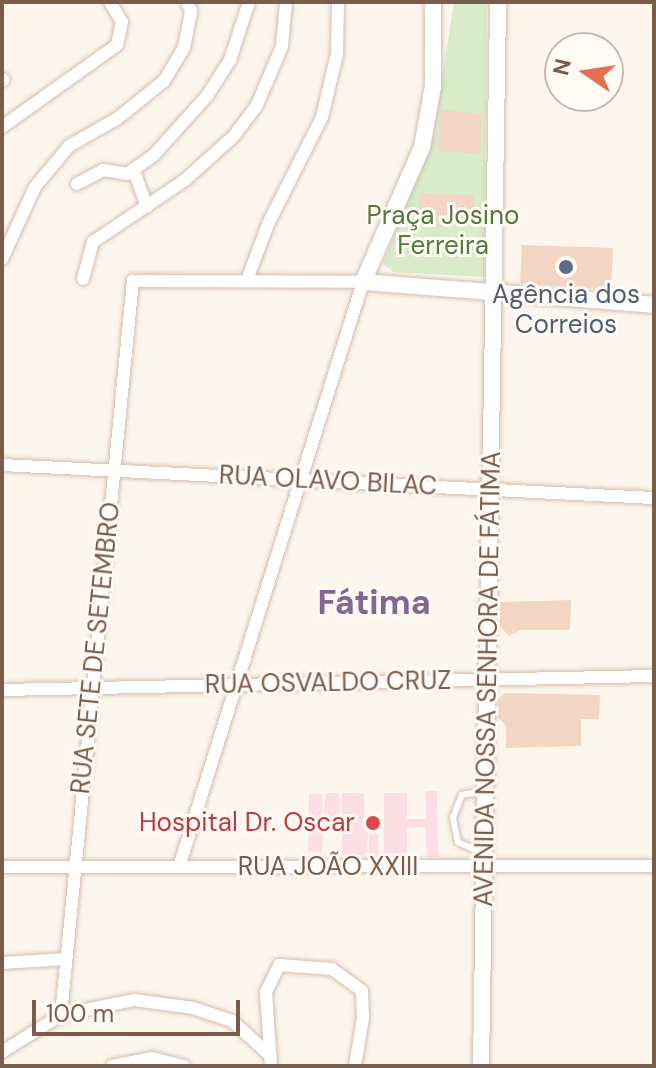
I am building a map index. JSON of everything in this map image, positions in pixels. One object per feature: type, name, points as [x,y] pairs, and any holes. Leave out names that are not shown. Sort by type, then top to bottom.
[{"type":"street","points":[[2,127],[117,45],[122,22],[110,2]]},
{"type":"street","points":[[2,259],[35,187],[69,146],[118,118],[164,81],[184,48],[191,11],[187,2]]},
{"type":"street","points":[[77,184],[103,170],[134,171],[207,96],[230,60],[249,2]]},
{"type":"street","points":[[83,279],[93,242],[147,207],[233,137],[257,105],[282,46],[286,2]]},
{"type":"street","points":[[338,2],[337,54],[322,117],[268,224],[247,280],[363,282],[654,305]]},
{"type":"street","points":[[179,867],[363,282],[422,147],[433,86],[433,2]]},
{"type":"street","points":[[494,293],[498,2]]},
{"type":"street","points":[[134,171],[147,207]]},
{"type":"street","name":"RUA SETE DE SETEMBRO","points":[[61,1015],[133,281],[247,280]]},
{"type":"street","name":"AVENIDA NOSSA SENHORA DE FÁTIMA","points":[[481,1066],[490,680],[494,293]]},
{"type":"street","name":"RUA OLAVO BILAC","points":[[2,465],[654,498]]},
{"type":"street","name":"RUA OSVALDO CRUZ","points":[[2,690],[654,676]]},
{"type":"street","name":"RUA JOÃO XXIII","points":[[2,867],[179,867],[484,859],[654,866]]},
{"type":"street","points":[[2,963],[65,959]]},
{"type":"street","points":[[271,1061],[266,992],[279,965],[332,969],[362,991],[363,1018],[355,1066]]},
{"type":"street","points":[[2,1052],[61,1015],[134,1000],[193,1008],[232,1021],[271,1061]]},
{"type":"street","points":[[112,1066],[152,1058],[184,1066]]},
{"type":"lane","points":[[484,859],[458,842],[453,818],[462,795],[486,791]]},
{"type":"shaded area","name":"Hospital Dr. Oscar","points":[[426,791],[437,791],[438,857],[427,857],[425,827],[407,828],[407,855],[384,855],[384,826],[378,827],[379,855],[369,855],[369,828],[366,855],[342,855],[342,829],[323,829],[322,852],[308,851],[309,793],[322,794],[323,819],[326,793],[338,793],[342,820],[342,793],[364,793],[365,820],[384,819],[384,793],[407,793],[407,819],[426,819]]},
{"type":"green space","name":"Praça Josino Ferreira","points":[[454,2],[487,2],[484,277],[394,272],[383,264],[433,137]]},
{"type":"building","points":[[441,110],[482,114],[480,154],[438,151]]},
{"type":"building","points":[[420,193],[474,195],[472,223],[438,227],[439,222],[419,221]]},
{"type":"building","name":"Agência dos Correios","points":[[522,245],[613,248],[611,290],[520,283]]},
{"type":"building","points":[[571,600],[570,630],[520,630],[509,636],[500,626],[500,602]]},
{"type":"building","points":[[505,693],[600,695],[599,719],[581,719],[581,746],[506,748],[506,726],[498,717],[498,699]]},
{"type":"place","name":"Agência dos Correios","points":[[566,267]]},
{"type":"place","name":"Hospital Dr. Oscar","points":[[373,823]]},
{"type":"district","name":"Fátima","points":[[374,603]]}]
